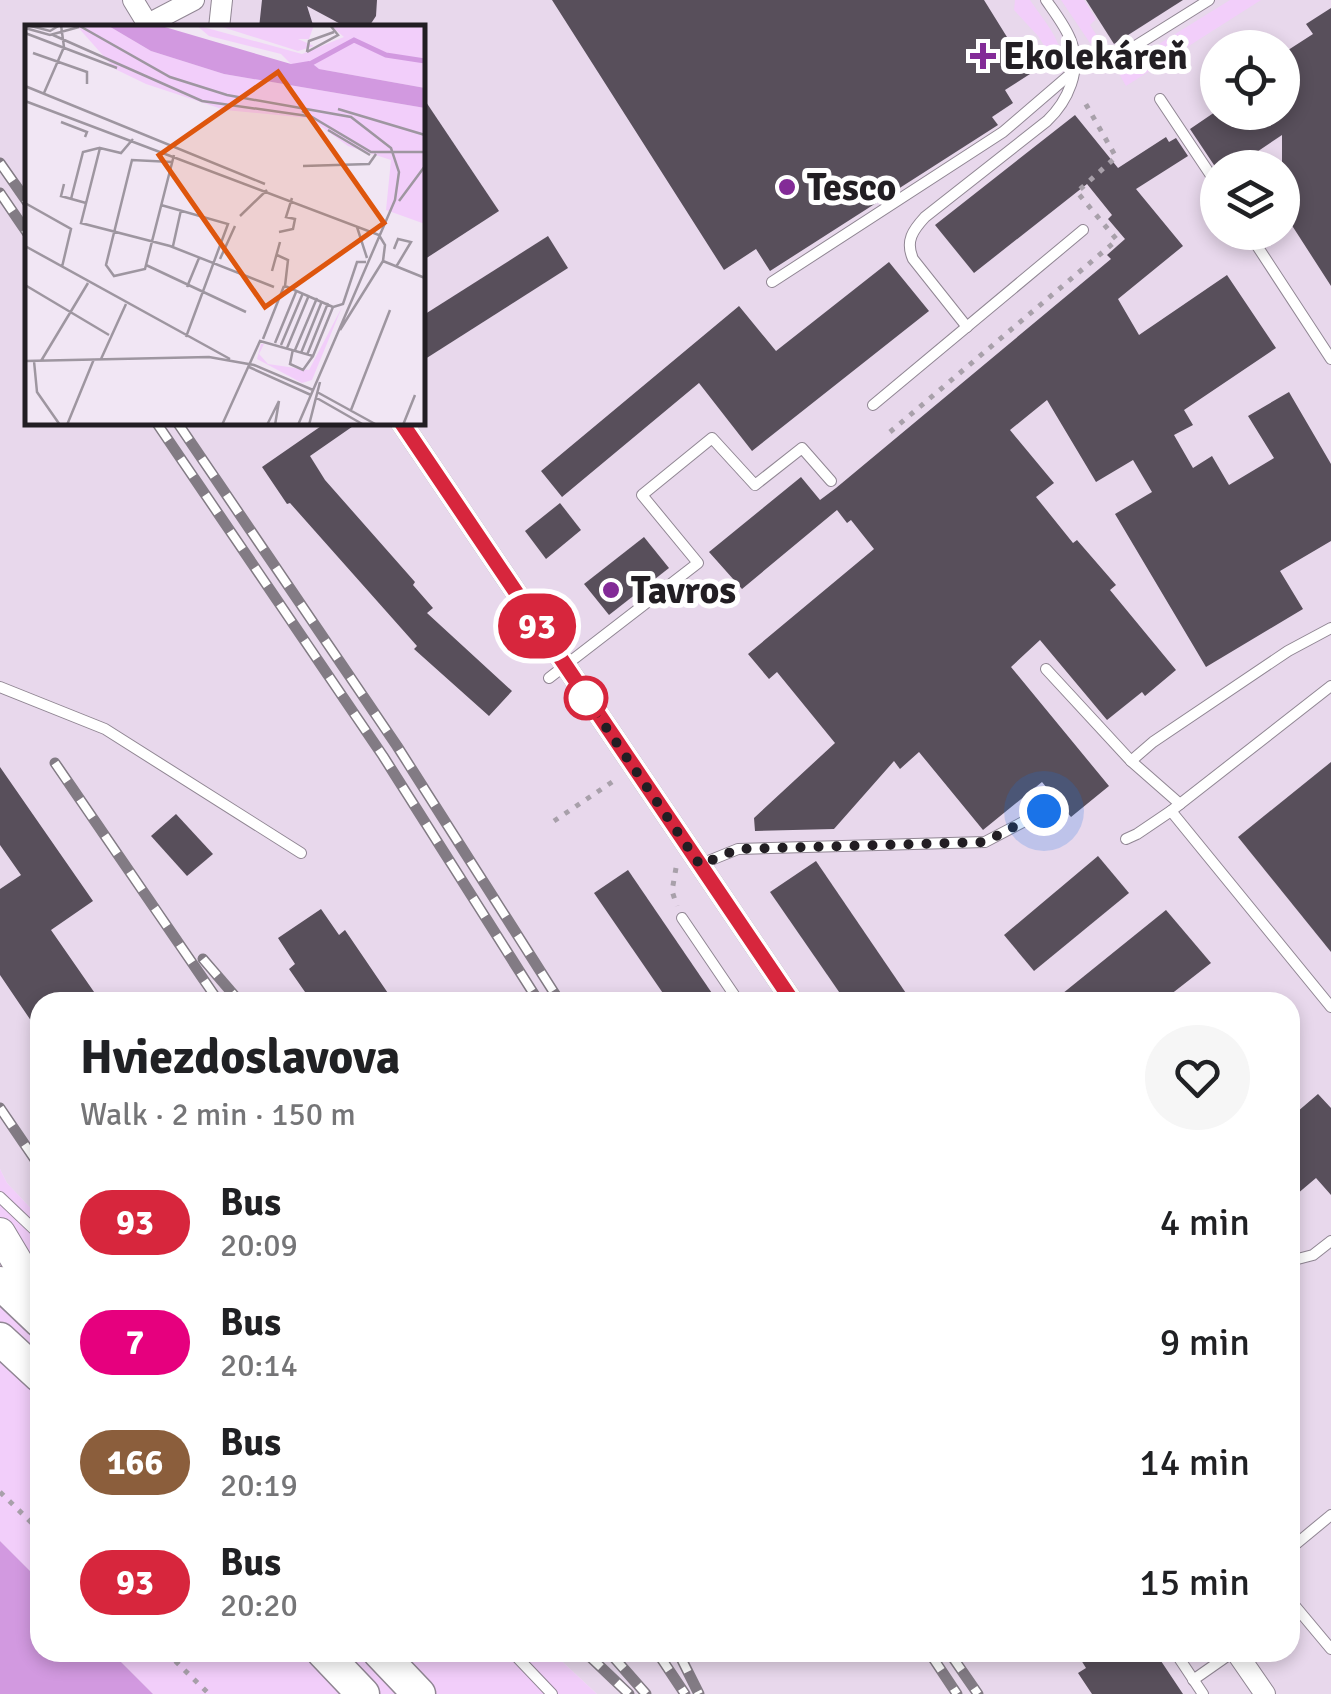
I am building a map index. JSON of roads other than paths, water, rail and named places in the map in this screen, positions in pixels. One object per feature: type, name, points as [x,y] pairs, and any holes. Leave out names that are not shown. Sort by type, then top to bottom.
[{"type":"main road","points":[[0,1234],[30,1284]]},
{"type":"main road","points":[[0,1284],[30,1312]]},
{"type":"main road","points":[[0,1339],[30,1367]]},
{"type":"main road","points":[[333,1662],[364,1694]]},
{"type":"main road","points":[[389,1662],[419,1694]]},
{"type":"street","points":[[133,0],[148,25]]},
{"type":"street","points":[[151,25],[194,0]]},
{"type":"street","points":[[219,25],[222,0]]},
{"type":"street","points":[[403,425],[556,673],[633,767],[786,992]]},
{"type":"street","points":[[1242,1662],[1264,1694]]},
{"type":"lane","points":[[967,327],[913,259],[909,250],[912,233],[925,217],[1060,109],[1069,91],[1075,57],[1069,36],[1046,0]]},
{"type":"lane","points":[[1075,57],[1122,55],[1208,0]]},
{"type":"lane","points":[[772,282],[1003,132],[1074,71]]},
{"type":"lane","points":[[1160,98],[1200,159]]},
{"type":"lane","points":[[873,405],[1084,230]]},
{"type":"lane","points":[[1260,250],[1331,359]]},
{"type":"lane","points":[[556,673],[698,564],[642,495],[712,438],[754,485],[802,448],[831,481]]},
{"type":"lane","points":[[1132,761],[1153,742],[1288,651],[1331,628]]},
{"type":"lane","points":[[1046,669],[1176,807],[1331,1007]]},
{"type":"lane","points":[[1126,838],[1176,807],[1331,686]]},
{"type":"lane","points":[[0,687],[105,729],[301,854]]},
{"type":"lane","points":[[696,859],[738,849],[985,842],[1044,811]]},
{"type":"lane","points":[[682,918],[732,992]]},
{"type":"lane","points":[[0,1196],[30,1225]]},
{"type":"lane","points":[[1300,1259],[1313,1255],[1331,1241]]},
{"type":"lane","points":[[1300,1540],[1331,1514]]},
{"type":"lane","points":[[1300,1612],[1331,1649]]},
{"type":"lane","points":[[522,1662],[552,1694]]},
{"type":"lane","points":[[1182,1662],[1203,1694]]},
{"type":"lane","points":[[1194,1680],[1220,1662]]},
{"type":"railway","points":[[0,163],[25,199]]},
{"type":"railway","points":[[0,193],[25,230]]},
{"type":"railway","points":[[158,425],[383,756],[533,992]]},
{"type":"railway","points":[[179,425],[397,746],[554,992]]},
{"type":"railway","points":[[55,763],[212,992]]},
{"type":"railway","points":[[203,959],[231,992]]},
{"type":"railway","points":[[0,1108],[30,1152]]},
{"type":"railway","points":[[595,1662],[629,1694]]},
{"type":"railway","points":[[618,1662],[646,1694]]},
{"type":"railway","points":[[664,1662],[685,1694]]},
{"type":"railway","points":[[683,1662],[699,1694]]},
{"type":"railway","points":[[936,1662],[957,1694]]},
{"type":"railway","points":[[956,1662],[978,1694]]},
{"type":"place","name":"Ekolekáreň","points":[[983,56]]},
{"type":"place","name":"Tesco","points":[[787,187]]},
{"type":"place","name":"Tavros","points":[[611,590]]}]
